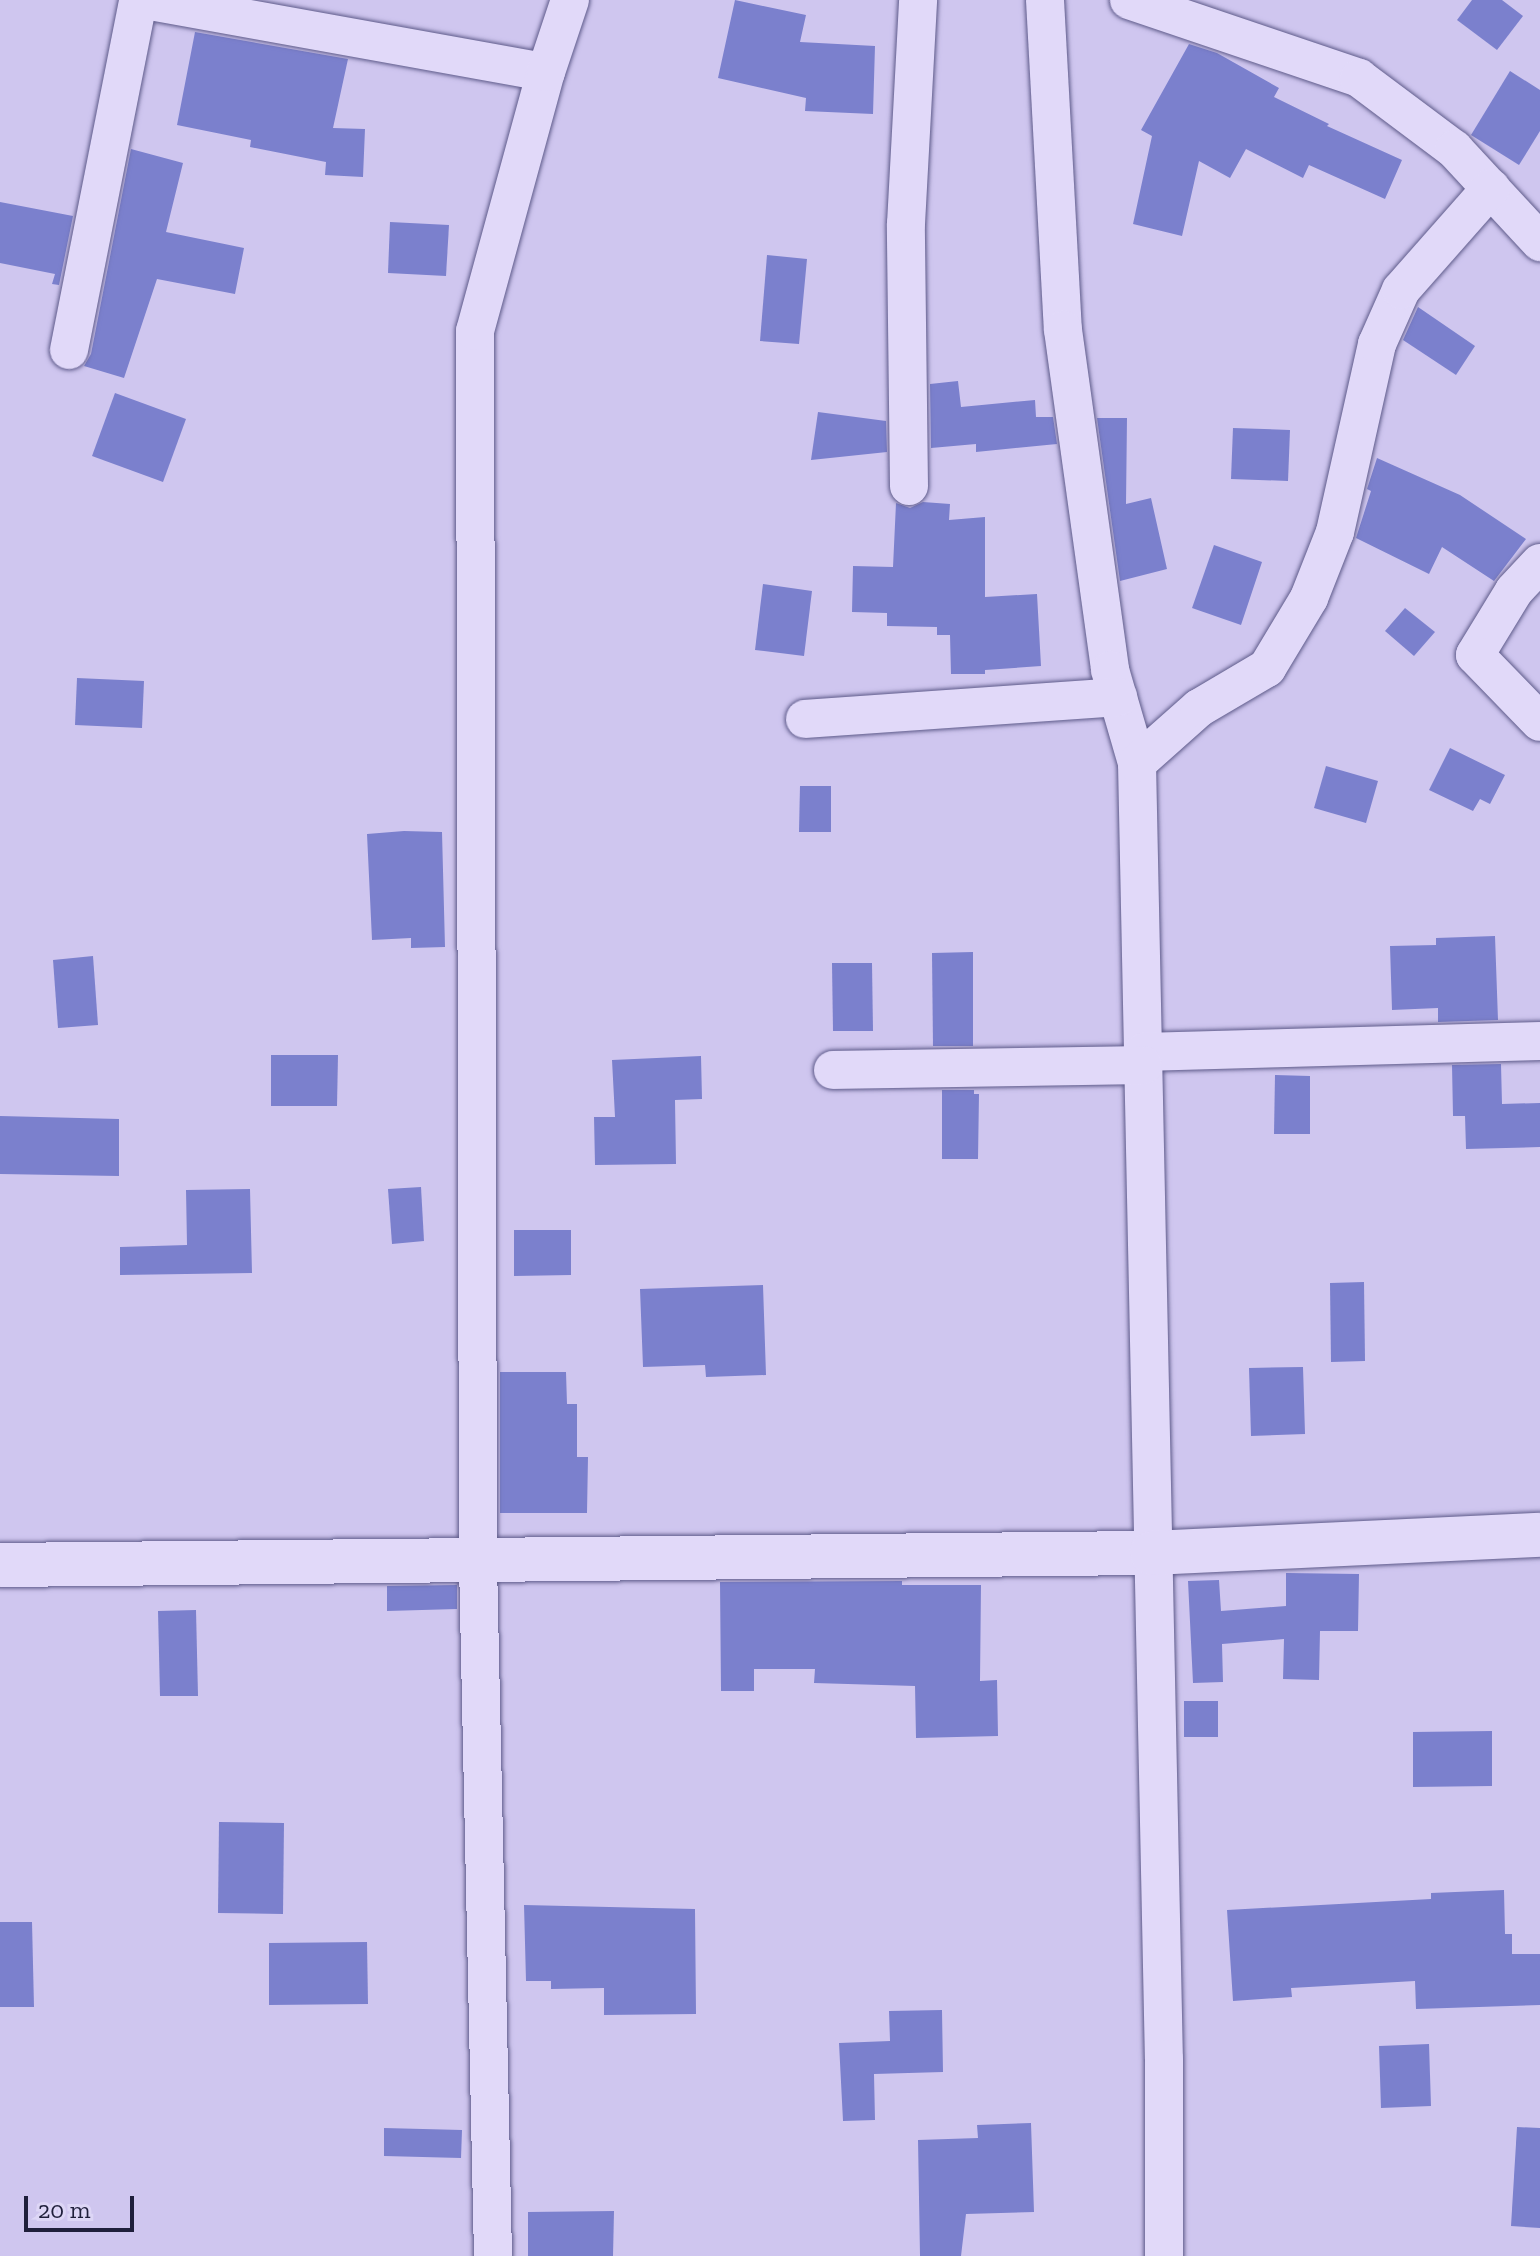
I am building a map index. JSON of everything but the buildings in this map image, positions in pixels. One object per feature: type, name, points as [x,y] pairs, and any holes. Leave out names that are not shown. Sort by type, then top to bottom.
[{"type":"street","points":[[493,2256],[478,1561],[475,331],[546,72],[570,0]]},
{"type":"street","points":[[909,486],[906,224],[918,0]]},
{"type":"street","points":[[1045,0],[1063,330],[1110,670],[1137,763],[1164,2059],[1164,2256]]},
{"type":"street","points":[[1129,0],[1359,78],[1454,149],[1540,242]]},
{"type":"street","points":[[69,350],[149,1],[546,72]]},
{"type":"street","points":[[1137,763],[1199,708],[1267,668],[1309,598],[1335,532],[1377,344],[1401,290],[1491,188]]},
{"type":"street","points":[[1540,563],[1514,591],[1475,655],[1540,722]]},
{"type":"street","points":[[805,719],[1118,697]]},
{"type":"street","points":[[833,1070],[1540,1041]]},
{"type":"street","points":[[0,1565],[1152,1553],[1540,1535]]}]
